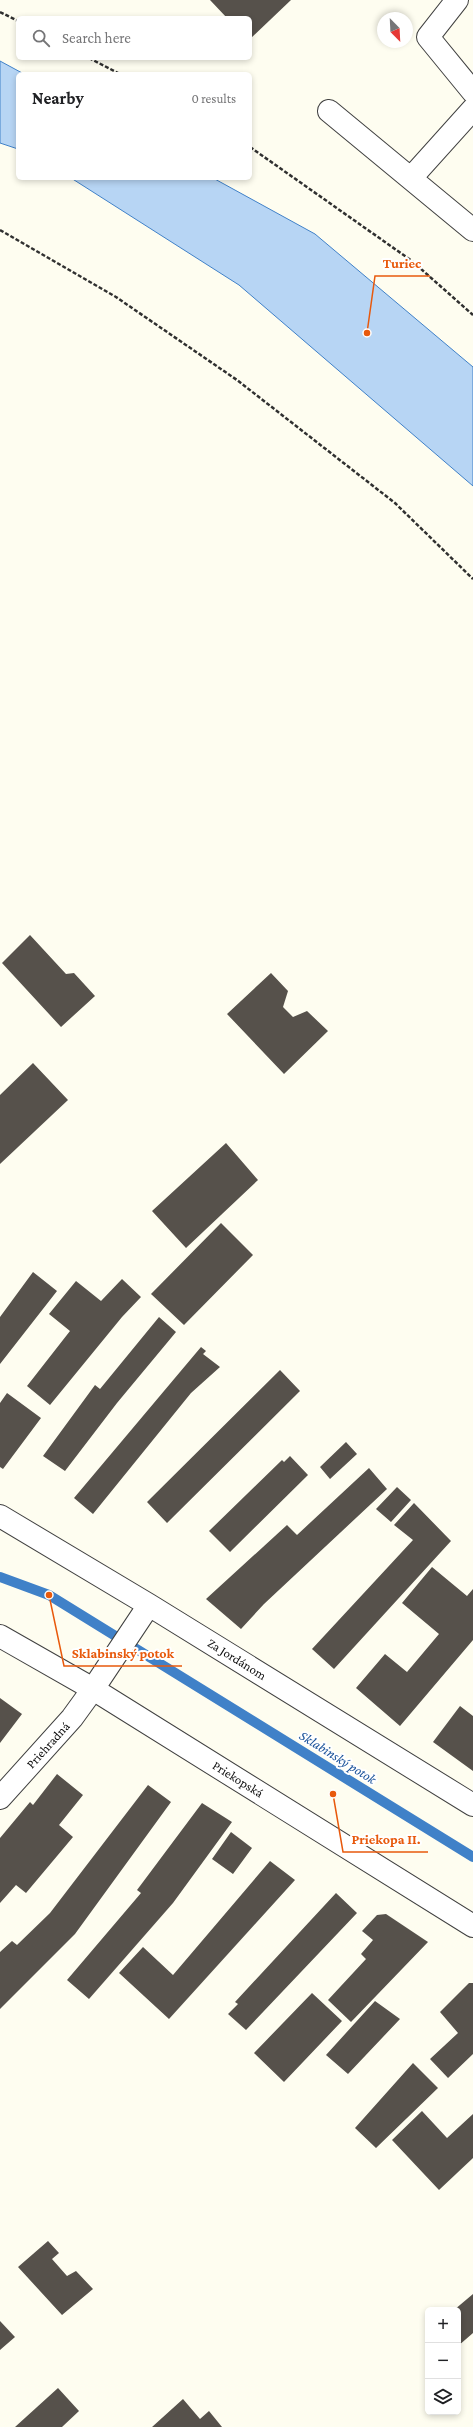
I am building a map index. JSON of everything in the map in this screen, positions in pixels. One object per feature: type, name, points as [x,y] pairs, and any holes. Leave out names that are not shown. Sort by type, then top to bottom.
[{"type":"street","points":[[457,0],[428,36],[473,92]]},
{"type":"street","points":[[411,178],[473,109]]},
{"type":"street","points":[[329,111],[473,230]]},
{"type":"street","name":"Za Jordánom","points":[[0,1516],[149,1605],[473,1805]]},
{"type":"street","name":"Priehradná","points":[[0,1798],[72,1718],[94,1689],[149,1605]]},
{"type":"street","name":"Priekopská","points":[[0,1636],[94,1689],[473,1926]]},
{"type":"path","points":[[0,12],[16,20]]},
{"type":"path","points":[[93,60],[116,72]]},
{"type":"path","points":[[252,148],[412,261],[473,315]]},
{"type":"path","points":[[0,230],[116,297],[237,380],[395,503],[473,579]]},
{"type":"water","points":[[0,61],[20,72],[16,72],[16,148],[0,143]]},
{"type":"water","points":[[74,180],[217,180],[315,234],[473,367],[473,486],[239,285]]},
{"type":"building","points":[[210,0],[291,0],[252,37],[252,16],[225,16]]},
{"type":"building","points":[[30,935],[66,974],[74,973],[95,996],[61,1027],[2,963]]},
{"type":"building","points":[[271,973],[288,991],[283,1007],[293,1017],[307,1011],[328,1031],[284,1074],[227,1014]]},
{"type":"building","points":[[33,1063],[68,1100],[0,1164],[0,1095]]},
{"type":"building","points":[[226,1143],[258,1180],[186,1248],[152,1211]]},
{"type":"building","points":[[221,1223],[253,1255],[184,1325],[151,1294]]},
{"type":"building","points":[[33,1272],[57,1291],[0,1364],[0,1317]]},
{"type":"building","points":[[122,1279],[141,1297],[122,1317],[50,1405],[27,1386],[70,1331],[49,1314],[76,1281],[101,1301]]},
{"type":"building","points":[[159,1317],[176,1332],[117,1403],[65,1471],[43,1456],[95,1385],[100,1389]]},
{"type":"building","points":[[201,1347],[206,1351],[203,1354],[220,1367],[191,1393],[93,1514],[74,1498]]},
{"type":"building","points":[[280,1370],[300,1391],[167,1523],[147,1502]]},
{"type":"building","points":[[7,1393],[41,1418],[3,1469],[0,1467],[0,1403]]},
{"type":"building","points":[[346,1442],[357,1454],[330,1479],[320,1467]]},
{"type":"building","points":[[290,1456],[308,1475],[230,1552],[209,1531],[282,1460],[284,1462]]},
{"type":"building","points":[[369,1468],[387,1489],[264,1604],[241,1629],[206,1599],[287,1525],[297,1535]]},
{"type":"building","points":[[397,1487],[411,1500],[391,1522],[376,1509]]},
{"type":"building","points":[[414,1503],[451,1541],[334,1669],[312,1649],[413,1540],[394,1525]]},
{"type":"building","points":[[432,1567],[467,1596],[473,1589],[473,1640],[400,1726],[356,1688],[385,1654],[407,1672],[439,1634],[402,1603]]},
{"type":"building","points":[[0,1698],[22,1714],[0,1743]]},
{"type":"building","points":[[460,1706],[473,1716],[473,1771],[433,1742]]},
{"type":"building","points":[[57,1774],[83,1795],[59,1825],[73,1837],[26,1893],[16,1885],[0,1903],[0,1838],[30,1802],[33,1805]]},
{"type":"building","points":[[148,1785],[171,1802],[75,1934],[0,2009],[0,1952],[12,1941],[17,1945],[50,1913]]},
{"type":"building","points":[[202,1803],[232,1822],[173,1903],[89,1999],[67,1980],[141,1893],[137,1890]]},
{"type":"building","points":[[231,1832],[252,1848],[233,1874],[212,1859]]},
{"type":"building","points":[[270,1861],[295,1880],[169,2019],[119,1973],[143,1947],[173,1975]]},
{"type":"building","points":[[336,1893],[357,1913],[246,2030],[228,2014],[238,2004],[235,2002]]},
{"type":"building","points":[[386,1914],[428,1942],[351,2022],[328,2000],[366,1959],[361,1954],[373,1940],[362,1931],[377,1915]]},
{"type":"building","points":[[469,1983],[473,1983],[473,2054],[448,2078],[430,2059],[458,2033],[440,2012]]},
{"type":"building","points":[[312,1993],[342,2021],[284,2082],[254,2053]]},
{"type":"building","points":[[375,2001],[400,2019],[348,2074],[326,2055]]},
{"type":"building","points":[[413,2063],[438,2088],[376,2148],[355,2128]]},
{"type":"building","points":[[422,2111],[447,2138],[473,2114],[473,2158],[439,2190],[392,2140]]},
{"type":"building","points":[[48,2241],[59,2253],[52,2259],[67,2276],[76,2271],[93,2289],[62,2315],[18,2267]]},
{"type":"building","points":[[473,2294],[473,2333],[461,2343],[461,2307],[458,2307]]},
{"type":"building","points":[[0,2321],[15,2337],[0,2350]]},
{"type":"building","points":[[58,2388],[79,2411],[62,2427],[15,2427]]},
{"type":"building","points":[[183,2399],[200,2419],[209,2411],[222,2427],[152,2427]]},
{"type":"waterway","name":"Sklabinský potok","points":[[0,1577],[49,1595],[473,1857]]},
{"type":"place","name":"Turiec","points":[[367,333]]},
{"type":"place","name":"Sklabinský potok","points":[[49,1595]]},
{"type":"place","name":"Priekopa II.","points":[[333,1794]]}]
